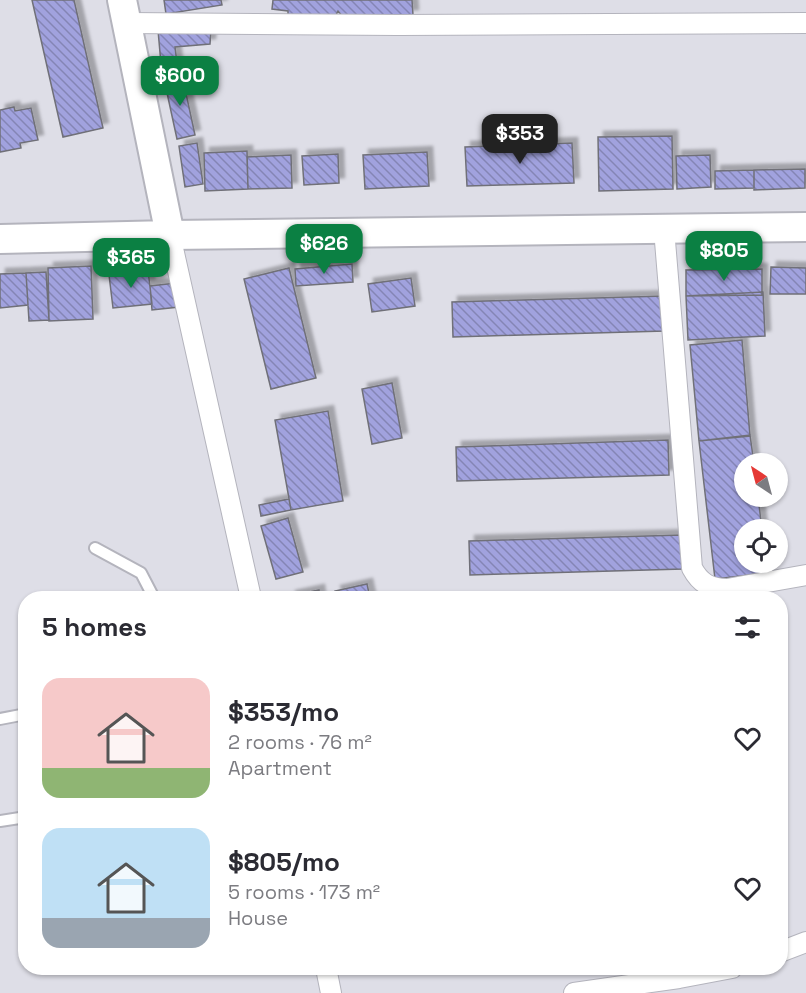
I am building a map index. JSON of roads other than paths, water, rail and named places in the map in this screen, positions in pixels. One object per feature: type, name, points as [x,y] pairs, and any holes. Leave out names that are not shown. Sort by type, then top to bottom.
[{"type":"street","points":[[249,591],[170,235],[125,11],[398,26],[806,23]]},
{"type":"street","points":[[0,239],[806,227]]},
{"type":"street","points":[[664,228],[692,568],[702,582],[716,589],[727,589],[806,574]]},
{"type":"street","points":[[788,949],[806,942]]},
{"type":"street","points":[[327,975],[331,993]]},
{"type":"street","points":[[573,993],[640,975],[680,978],[696,975]]},
{"type":"lane","points":[[95,548],[141,573],[150,591]]},
{"type":"lane","points":[[0,719],[18,716]]},
{"type":"lane","points":[[0,820],[18,818]]}]
